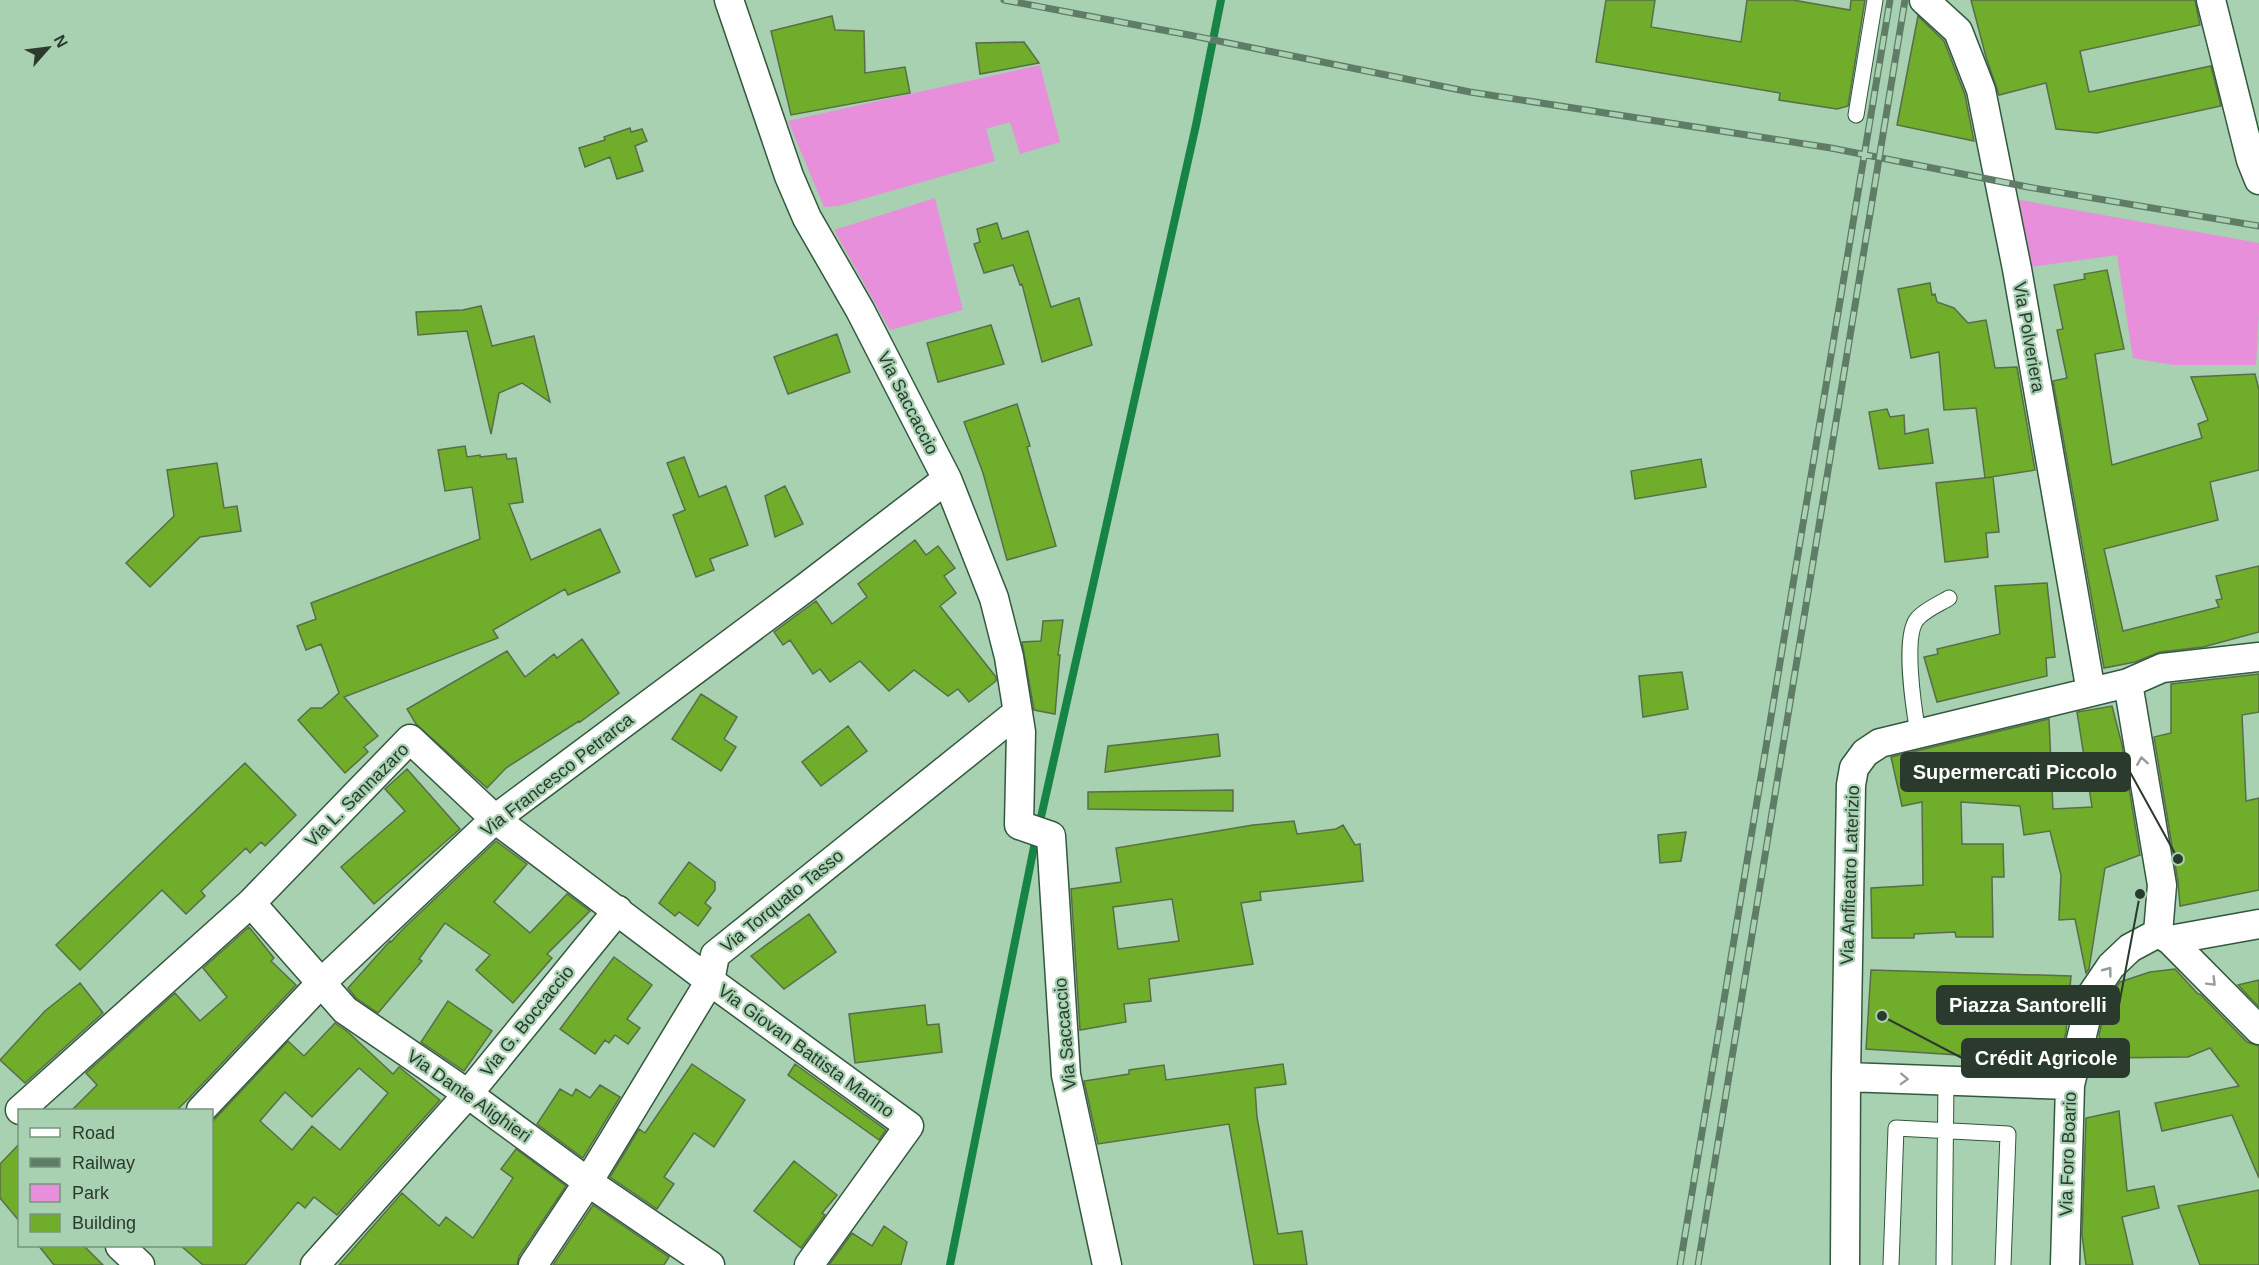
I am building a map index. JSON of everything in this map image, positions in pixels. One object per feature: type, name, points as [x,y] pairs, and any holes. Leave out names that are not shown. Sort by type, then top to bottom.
[{"type":"street","name":"Via Saccaccio","points":[[729,0],[789,176],[807,218],[860,309],[947,479],[994,598],[1009,657],[1021,732],[1019,825],[1051,836],[1066,1075],[1107,1265]]},
{"type":"street","name":"Via Polveriera","points":[[1924,0],[1958,32],[1981,90],[2017,268],[2091,692]]},
{"type":"street","points":[[2211,0],[2251,160],[2259,180]]},
{"type":"street","name":"Via Francesco Petrarca","points":[[202,1109],[321,983],[495,819],[796,595],[947,479]]},
{"type":"street","name":"Via Anfiteatro Laterizio","points":[[1845,1265],[1851,784],[1854,768],[1864,753],[1872,747],[1918,733],[2091,692],[2128,682],[2162,668],[2259,657]]},
{"type":"street","points":[[2128,682],[2162,885],[2164,937],[2259,1030]]},
{"type":"street","name":"Via Torquato Tasso","points":[[533,1265],[588,1182],[710,981],[715,955],[1018,712]]},
{"type":"street","name":"Via L. Sannazaro","points":[[21,1109],[252,903],[410,739],[495,819],[710,981]]},
{"type":"street","name":"Via Dante Alighieri","points":[[252,903],[345,1010],[468,1094],[588,1182],[710,1265]]},
{"type":"street","name":"Via G. Boccaccio","points":[[315,1265],[468,1094],[618,910]]},
{"type":"street","name":"Via Foro Boario","points":[[2065,1265],[2070,1085],[2091,994],[2110,966],[2130,948],[2164,937],[2259,924]]},
{"type":"street","name":"Via Giovan Battista Marino","points":[[710,981],[909,1126],[808,1265]]},
{"type":"street","points":[[1846,1077],[2070,1085]]},
{"type":"street","points":[[122,1247],[141,1265]]},
{"type":"lane","points":[[1856,116],[1875,0]]},
{"type":"lane","points":[[1918,733],[1912,694],[1911,630],[1917,618],[1949,598]]},
{"type":"lane","points":[[1944,1265],[1946,1081]]},
{"type":"lane","points":[[1891,1265],[1896,1128],[2008,1134],[2003,1265]]},
{"type":"green space","points":[[1040,65],[1060,142],[1020,154],[1010,122],[986,129],[995,161],[839,206],[824,207],[788,121]]},
{"type":"green space","points":[[935,198],[963,310],[890,330],[834,230]]},
{"type":"green space","points":[[2014,199],[2259,243],[2256,365],[2173,365],[2133,358],[2117,255],[2031,267]]},
{"type":"building","points":[[1606,0],[1655,0],[1651,27],[1741,42],[1747,0],[1793,0],[1850,10],[1851,0],[1865,0],[1848,106],[1837,109],[1779,100],[1780,93],[1596,62]]},
{"type":"building","points":[[1971,0],[2195,0],[2200,25],[2080,51],[2089,92],[2211,66],[2221,106],[2097,133],[2056,129],[2046,83],[1999,95]]},
{"type":"building","points":[[832,16],[835,30],[864,31],[865,73],[905,67],[910,93],[791,115],[771,31]]},
{"type":"building","points":[[1918,16],[1944,41],[1965,95],[1974,141],[1897,125]]},
{"type":"building","points":[[1024,42],[1039,63],[980,74],[976,43]]},
{"type":"building","points":[[630,128],[631,132],[642,129],[647,141],[635,146],[643,171],[617,179],[610,157],[585,167],[579,148],[605,140],[604,137]]},
{"type":"building","points":[[997,223],[1002,239],[1028,231],[1051,307],[1079,298],[1092,345],[1042,362],[1022,284],[1020,285],[1013,265],[984,273],[974,244],[980,242],[977,229]]},
{"type":"building","points":[[2107,270],[2124,349],[2095,354],[2112,465],[2202,438],[2198,424],[2208,420],[2191,377],[2255,374],[2259,390],[2259,470],[2210,482],[2218,520],[2104,549],[2123,631],[2219,607],[2216,600],[2222,599],[2216,576],[2259,566],[2259,632],[2203,647],[2160,652],[2135,662],[2104,668],[2053,381],[2067,378],[2057,330],[2063,329],[2054,285],[2085,279],[2084,274]]},
{"type":"building","points":[[1930,283],[1932,295],[1935,294],[1937,302],[1954,308],[1968,323],[1986,320],[1995,368],[2017,367],[2035,470],[1985,478],[1976,408],[1944,410],[1939,352],[1911,358],[1898,289]]},
{"type":"building","points":[[481,306],[492,346],[534,336],[550,402],[522,383],[499,393],[491,434],[467,331],[418,335],[416,312],[463,310]]},
{"type":"building","points":[[991,325],[1004,364],[938,382],[927,343]]},
{"type":"building","points":[[837,334],[850,372],[788,394],[774,357]]},
{"type":"building","points":[[1017,404],[1056,546],[1007,560],[983,473],[964,422]]},
{"type":"building","points":[[1887,409],[1890,417],[1904,415],[1905,434],[1928,429],[1933,463],[1879,469],[1869,412]]},
{"type":"building","points":[[465,446],[467,457],[506,454],[507,459],[516,458],[523,502],[509,504],[531,560],[600,529],[620,572],[568,595],[565,589],[493,630],[498,638],[344,697],[378,736],[364,747],[368,752],[345,773],[298,720],[311,708],[322,708],[339,693],[321,644],[306,650],[297,626],[316,619],[311,603],[480,539],[472,487],[445,491],[438,450]]},
{"type":"building","points":[[684,457],[699,497],[726,486],[748,545],[710,559],[714,570],[696,577],[673,515],[685,510],[667,463]]},
{"type":"building","points":[[1701,459],[1706,487],[1635,499],[1631,471]]},
{"type":"building","points":[[217,463],[224,508],[237,506],[241,531],[200,537],[150,587],[126,563],[174,516],[167,470]]},
{"type":"building","points":[[1993,477],[1999,532],[1986,533],[1988,557],[1945,562],[1936,483]]},
{"type":"building","points":[[785,486],[803,524],[775,537],[765,496]]},
{"type":"building","points":[[915,540],[926,555],[938,546],[955,568],[944,576],[956,593],[940,606],[996,677],[996,681],[969,702],[958,689],[948,696],[914,670],[889,691],[860,661],[830,682],[820,669],[813,674],[790,640],[783,645],[774,632],[816,601],[832,624],[867,597],[858,584]]},
{"type":"building","points":[[2047,583],[2055,657],[2046,658],[2047,676],[1937,702],[1924,657],[1938,654],[1937,649],[2000,634],[1995,586]]},
{"type":"building","points":[[1063,620],[1058,655],[1060,655],[1055,714],[1034,710],[1022,642],[1041,641],[1043,621]]},
{"type":"building","points":[[582,639],[619,693],[580,722],[506,768],[487,788],[416,724],[407,709],[507,651],[525,677],[554,654],[557,658]]},
{"type":"building","points":[[1682,672],[1688,709],[1643,717],[1639,676]]},
{"type":"building","points":[[2259,674],[2259,712],[2242,715],[2246,801],[2259,798],[2259,890],[2180,906],[2154,737],[2171,733],[2171,684]]},
{"type":"building","points":[[701,694],[737,717],[724,739],[736,747],[721,771],[672,739]]},
{"type":"building","points":[[2112,706],[2122,745],[2140,855],[2105,868],[2089,969],[2086,973],[2075,919],[2059,920],[2061,875],[2050,831],[2024,835],[2020,806],[1961,802],[1962,844],[2003,844],[2004,877],[1992,877],[1993,937],[1956,937],[1955,932],[1914,934],[1914,938],[1872,938],[1871,888],[1923,885],[1922,802],[1902,806],[1891,757],[2049,719],[2053,809],[2092,807],[2077,712]]},
{"type":"building","points":[[848,726],[867,751],[821,786],[802,762]]},
{"type":"building","points":[[1218,734],[1220,756],[1105,772],[1108,746]]},
{"type":"building","points":[[245,763],[296,815],[265,846],[261,842],[250,853],[246,848],[201,891],[205,896],[186,914],[162,890],[80,970],[56,945]]},
{"type":"building","points":[[407,769],[460,829],[374,904],[341,867],[405,811],[385,789]]},
{"type":"building","points":[[1233,790],[1233,811],[1088,809],[1088,792]]},
{"type":"building","points":[[1294,821],[1297,834],[1336,829],[1343,825],[1355,845],[1360,844],[1363,881],[1260,892],[1261,900],[1241,903],[1253,964],[1149,979],[1151,1001],[1124,1004],[1126,1022],[1080,1030],[1071,889],[1121,882],[1116,848],[1253,825]],"holes":[[[1172,899],[1179,941],[1118,949],[1113,907]]]},
{"type":"building","points":[[1686,832],[1681,861],[1660,863],[1658,835]]},
{"type":"building","points":[[496,841],[527,864],[494,902],[530,933],[567,894],[590,911],[547,954],[552,958],[513,1003],[476,970],[490,955],[445,923],[419,959],[422,961],[378,1013],[356,998],[348,988],[390,941]]},
{"type":"building","points":[[689,862],[715,882],[715,890],[705,903],[711,908],[698,926],[679,912],[675,916],[659,903]]},
{"type":"building","points":[[809,914],[836,952],[784,989],[751,956]]},
{"type":"building","points":[[249,927],[274,958],[271,961],[296,985],[178,1109],[73,1109],[97,1085],[86,1073],[175,993],[200,1021],[227,997],[203,968]]},
{"type":"building","points":[[614,957],[652,985],[627,1019],[640,1028],[628,1044],[615,1035],[609,1043],[605,1040],[595,1054],[560,1029]]},
{"type":"building","points":[[2175,969],[2247,1042],[2259,1046],[2259,1178],[2232,1115],[2162,1131],[2155,1103],[2239,1086],[2210,1048],[2188,1057],[2104,1058],[2099,1035],[2107,1001],[2120,982],[2150,972]]},
{"type":"building","points":[[1871,970],[2071,976],[2066,1032],[2061,1042],[2058,1058],[2020,1059],[1866,1049]]},
{"type":"building","points":[[2259,980],[2259,1007],[2238,985]]},
{"type":"building","points":[[80,983],[103,1013],[25,1083],[0,1060],[45,1011]]},
{"type":"building","points":[[448,1001],[492,1031],[464,1071],[421,1042]]},
{"type":"building","points":[[925,1005],[927,1025],[939,1024],[942,1052],[855,1063],[849,1014]]},
{"type":"building","points":[[335,1023],[348,1032],[393,1074],[399,1067],[440,1100],[337,1215],[314,1197],[305,1208],[298,1202],[245,1265],[203,1265],[182,1247],[213,1247],[213,1121],[288,1041],[304,1056]],"holes":[[[359,1068],[388,1093],[340,1150],[312,1126],[292,1150],[260,1121],[285,1092],[312,1117]]]},
{"type":"building","points":[[692,1064],[745,1100],[714,1147],[694,1133],[664,1177],[674,1184],[657,1209],[610,1177],[639,1129],[645,1133]]},
{"type":"building","points":[[795,1064],[886,1130],[879,1140],[788,1075]]},
{"type":"building","points":[[1283,1064],[1286,1084],[1255,1088],[1257,1117],[1278,1234],[1302,1231],[1307,1265],[1254,1265],[1229,1124],[1098,1144],[1084,1081],[1129,1074],[1129,1070],[1164,1065],[1166,1080]]},
{"type":"building","points":[[600,1085],[620,1097],[583,1158],[537,1124],[560,1089],[572,1096],[576,1089],[590,1098]]},
{"type":"building","points":[[2119,1111],[2127,1191],[2154,1186],[2159,1208],[2122,1217],[2133,1265],[2086,1265],[2082,1235],[2086,1118]]},
{"type":"building","points":[[18,1145],[18,1220],[0,1198],[0,1164]]},
{"type":"building","points":[[516,1149],[566,1186],[519,1256],[517,1265],[339,1265],[402,1193],[439,1226],[446,1217],[473,1238],[513,1178],[501,1169]]},
{"type":"building","points":[[794,1161],[837,1195],[822,1213],[825,1215],[801,1248],[754,1211]]},
{"type":"building","points":[[2259,1190],[2259,1265],[2200,1265],[2178,1206]]},
{"type":"building","points":[[593,1205],[669,1257],[664,1265],[553,1265]]},
{"type":"building","points":[[884,1226],[907,1242],[901,1265],[829,1265],[852,1233],[872,1246]]},
{"type":"building","points":[[40,1247],[85,1247],[103,1265],[54,1265]]},
{"type":"waterway","points":[[1039,826],[1196,125],[1221,0]]},
{"type":"waterway","points":[[950,1265],[1036,837]]},
{"type":"railway","points":[[1004,0],[1470,92],[1831,148],[2028,187],[2259,226]]},
{"type":"railway","points":[[1680,1265],[1890,0]]},
{"type":"railway","points":[[1698,1265],[1905,0]]},
{"type":"place","name":"Supermercati Piccolo","points":[[2178,859]]},
{"type":"place","name":"Piazza Santorelli","points":[[2140,894]]},
{"type":"place","name":"Crédit Agricole","points":[[1882,1016]]}]
